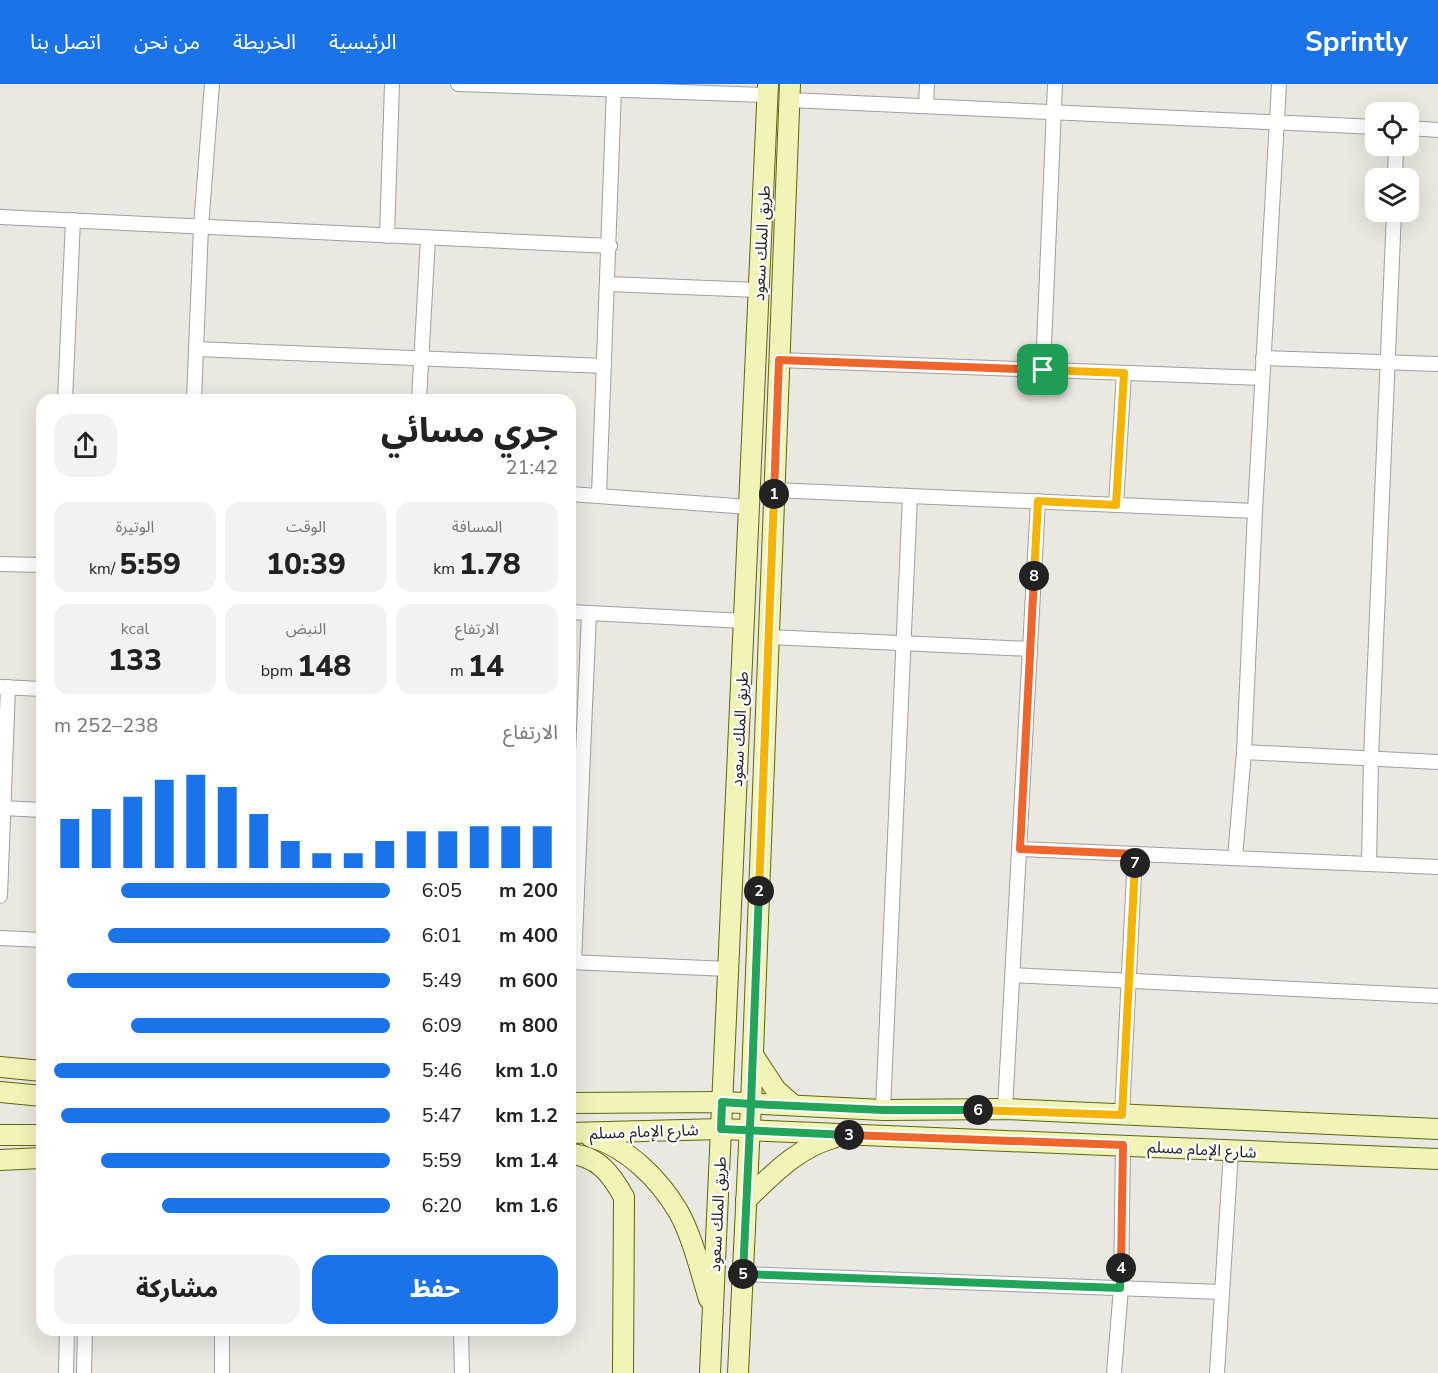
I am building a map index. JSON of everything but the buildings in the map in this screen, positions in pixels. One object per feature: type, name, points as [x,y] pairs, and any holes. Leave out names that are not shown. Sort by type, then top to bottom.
[{"type":"main road","name":"طريق الملك سعود","points":[[710,1373],[767,90]]},
{"type":"main road","name":"طريق الملك سعود","points":[[738,1373],[753,1055],[790,92]]},
{"type":"main road","points":[[753,1055],[776,1089],[793,1105]]},
{"type":"main road","points":[[0,1067],[36,1070]]},
{"type":"main road","points":[[0,1092],[36,1095]]},
{"type":"main road","name":"شارع الإمام مسلم","points":[[576,1103],[722,1102],[883,1110],[1005,1110],[1438,1129]]},
{"type":"main road","name":"شارع الإمام مسلم","points":[[576,1133],[721,1129],[748,1132],[1438,1159]]},
{"type":"main road","points":[[576,1134],[610,1142],[642,1166],[678,1211],[713,1313]]},
{"type":"main road","points":[[0,1135],[36,1135]]},
{"type":"main road","points":[[746,1200],[783,1164],[815,1143],[844,1135]]},
{"type":"main road","points":[[576,1154],[586,1155],[612,1176],[624,1197],[624,1373]]},
{"type":"main road","points":[[0,1160],[36,1158]]},
{"type":"street","points":[[194,394],[201,227],[212,84]]},
{"type":"street","points":[[387,236],[392,84]]},
{"type":"street","points":[[458,84],[614,89],[767,90]]},
{"type":"street","points":[[926,106],[927,84]]},
{"type":"street","points":[[1043,370],[1055,84]]},
{"type":"street","points":[[1235,858],[1244,752],[1279,84]]},
{"type":"street","points":[[599,495],[614,89]]},
{"type":"street","points":[[790,92],[926,106],[1365,126]]},
{"type":"street","points":[[1419,129],[1438,130]]},
{"type":"street","points":[[0,217],[610,246]]},
{"type":"street","points":[[65,394],[74,220]]},
{"type":"street","points":[[1369,864],[1371,758],[1394,222]]},
{"type":"street","points":[[419,394],[428,238]]},
{"type":"street","points":[[608,284],[758,290]]},
{"type":"street","points":[[196,349],[604,366]]},
{"type":"street","points":[[1263,358],[1438,364]]},
{"type":"street","points":[[779,360],[1262,378]]},
{"type":"street","points":[[1116,505],[1124,373]]},
{"type":"street","points":[[774,490],[1255,511]]},
{"type":"street","points":[[576,494],[749,507]]},
{"type":"street","points":[[883,1110],[910,496]]},
{"type":"street","points":[[1005,1110],[1038,501]]},
{"type":"street","points":[[0,564],[36,566]]},
{"type":"street","points":[[576,612],[744,621]]},
{"type":"street","points":[[576,880],[589,613]]},
{"type":"street","points":[[769,637],[1030,649]]},
{"type":"street","points":[[0,896],[4,687],[36,689]]},
{"type":"street","points":[[1244,752],[1438,762]]},
{"type":"street","points":[[3,808],[36,810]]},
{"type":"street","points":[[1020,849],[1438,867]]},
{"type":"street","points":[[1122,1115],[1135,854]]},
{"type":"street","points":[[0,938],[36,940]]},
{"type":"street","points":[[576,962],[728,969]]},
{"type":"street","points":[[1013,975],[1438,996]]},
{"type":"street","points":[[1114,1373],[1120,1288],[1123,1145]]},
{"type":"street","points":[[1217,1373],[1231,1150]]},
{"type":"street","points":[[742,1274],[1221,1292]]},
{"type":"street","points":[[66,1373],[67,1336]]},
{"type":"street","points":[[84,1373],[85,1336]]},
{"type":"street","points":[[222,1336],[222,1373]]},
{"type":"street","points":[[461,1336],[462,1373]]},
{"type":"route","points":[[1043,370],[779,360],[751,1104],[722,1102],[721,1129],[748,1132],[1123,1145],[1120,1288],[742,1274],[748,1132],[751,1104],[883,1110],[1005,1110],[1122,1115],[1135,854],[1020,849],[1038,501],[1116,505],[1124,373],[1043,370]]}]
